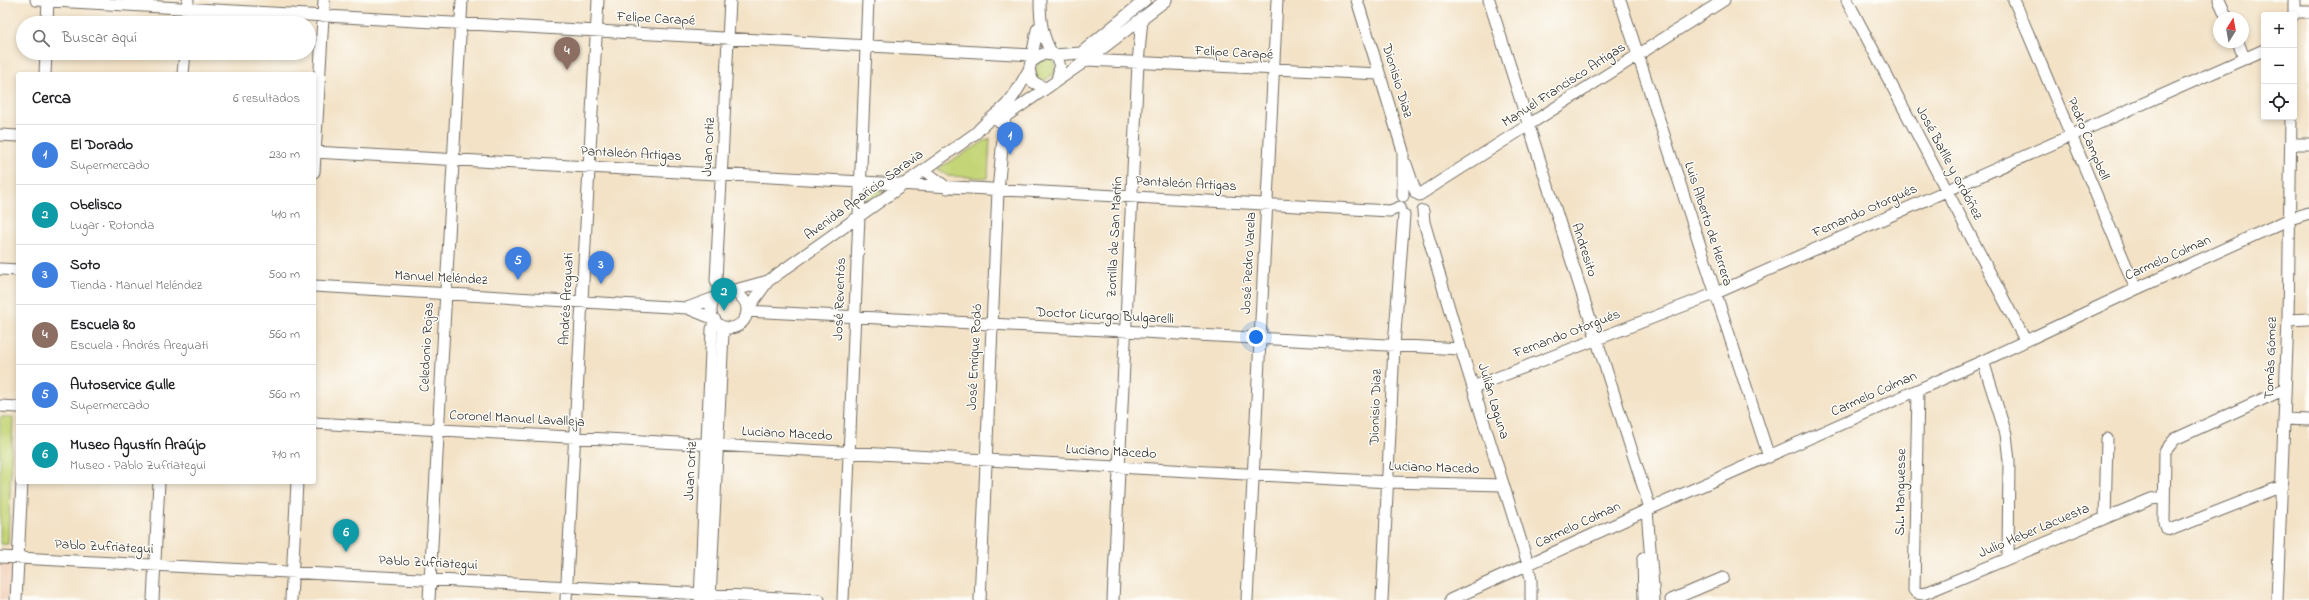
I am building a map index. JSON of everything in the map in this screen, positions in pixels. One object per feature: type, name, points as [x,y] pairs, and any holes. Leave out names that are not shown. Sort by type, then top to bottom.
[{"type":"street","name":"Felipe Carapé","points":[[36,0],[188,4],[323,16],[1010,54],[1015,53],[1031,62]]},
{"type":"street","points":[[47,16],[48,0]]},
{"type":"street","points":[[316,135],[324,0]]},
{"type":"street","name":"Celedonio Rojas","points":[[429,600],[445,293],[462,23],[462,0]]},
{"type":"street","name":"Andrés Areguati","points":[[566,600],[598,0]]},
{"type":"street","name":"Juan Ortiz","points":[[722,294],[716,280],[723,175],[730,0]]},
{"type":"street","name":"José Reventós","points":[[843,600],[868,0]]},
{"type":"street","points":[[1040,0],[1040,26],[1044,40],[1053,55],[1059,61],[1061,67],[1057,79]]},
{"type":"street","points":[[1045,88],[1033,82],[1031,62],[1043,54],[1053,55],[1081,53],[1145,0]]},
{"type":"street","name":"Avenida Aparicio Saravia","points":[[976,133],[987,130],[1057,79],[1087,60],[1166,0]]},
{"type":"street","name":"José Pedro Varela","points":[[1247,600],[1277,0]]},
{"type":"street","name":"Dionisio Diaz","points":[[1357,0],[1403,152],[1403,196]]},
{"type":"street","name":"Andresito","points":[[1489,0],[1648,509],[1654,600]]},
{"type":"street","name":"Luis Alberto de Herrera","points":[[1620,0],[1714,294],[1769,457]]},
{"type":"street","name":"Manuel Francisco Artigas","points":[[1418,194],[1529,126],[1724,0]]},
{"type":"street","name":"José Batlle y Ordóñez","points":[[1847,0],[2025,340]]},
{"type":"street","name":"Pedro Campbell","points":[[2014,0],[2136,289]]},
{"type":"street","points":[[2219,0],[2224,12]]},
{"type":"street","points":[[2294,0],[2294,12]]},
{"type":"street","points":[[187,16],[188,4]]},
{"type":"street","points":[[2297,14],[2309,12]]},
{"type":"street","name":"Zorrilla de San Martín","points":[[1113,600],[1138,63],[1142,19]]},
{"type":"street","name":"Avenida Aparicio Saravia","points":[[747,310],[768,281],[976,133],[1003,108],[1018,90],[1031,62],[1037,30],[1040,26]]},
{"type":"street","points":[[2240,48],[2244,58]]},
{"type":"street","name":"Fernando Otorgués","points":[[1473,387],[1714,294],[1947,192],[2070,135],[2261,51]]},
{"type":"street","points":[[45,72],[46,60]]},
{"type":"street","points":[[183,72],[184,60]]},
{"type":"street","name":"Felipe Carapé","points":[[1087,60],[1379,74]]},
{"type":"street","name":"José Enrique Rodó","points":[[980,600],[998,190],[1005,117]]},
{"type":"street","name":"Tomás Gómez","points":[[2277,600],[2288,320],[2291,120]]},
{"type":"street","points":[[0,135],[16,136]]},
{"type":"street","points":[[2291,144],[2309,144]]},
{"type":"street","name":"Pantaleón Artigas","points":[[316,152],[947,188],[1132,196],[1402,211]]},
{"type":"street","points":[[1403,152],[1418,194],[1424,202],[1423,211],[1412,217],[1402,211],[1403,196],[1418,194]]},
{"type":"street","points":[[924,170],[947,188]]},
{"type":"street","name":"Dionisio Diaz","points":[[1382,600],[1402,211]]},
{"type":"street","name":"Julián Laguna","points":[[1423,211],[1461,349],[1502,485],[1528,564],[1531,580],[1531,600]]},
{"type":"street","name":"Carmelo Colman","points":[[1450,600],[1648,509],[1983,362],[2025,340],[2290,219],[2309,213]]},
{"type":"street","points":[[0,269],[16,270]]},
{"type":"street","name":"Avenida Aparicio Saravia","points":[[722,294],[768,281]]},
{"type":"street","name":"Manuel Meléndez","points":[[316,286],[687,308],[714,319]]},
{"type":"street","points":[[722,294],[742,297],[747,310],[744,319],[738,326],[725,327],[714,319],[712,305],[722,294]]},
{"type":"street","name":"Manuel Meléndez","points":[[687,308],[722,294]]},
{"type":"street","name":"Doctor Licurgo Bulgarelli","points":[[747,310],[992,325],[1461,349]]},
{"type":"street","name":"Juan Ortiz","points":[[712,445],[712,329],[714,319]]},
{"type":"street","points":[[2288,320],[2309,319]]},
{"type":"street","name":"Juan Ortiz","points":[[705,596],[712,445],[722,333],[725,327]]},
{"type":"street","points":[[1983,362],[2006,434],[2009,461],[2008,558]]},
{"type":"street","points":[[2282,486],[2173,529],[2166,528],[2164,522],[2165,451],[2175,438],[2285,389]]},
{"type":"street","name":"S.L. Manguesse","points":[[1917,593],[1914,590],[1918,390]]},
{"type":"street","points":[[0,406],[16,407]]},
{"type":"street","points":[[2284,419],[2309,420]]},
{"type":"street","name":"Coronel Manuel Lavalleja","points":[[316,423],[712,445]]},
{"type":"street","points":[[2105,518],[2107,439]]},
{"type":"street","name":"Luciano Macedo","points":[[712,445],[1389,482],[1502,485]]},
{"type":"street","points":[[16,600],[22,484]]},
{"type":"street","points":[[153,600],[159,484]]},
{"type":"street","points":[[291,600],[297,484]]},
{"type":"street","name":"Julio Heber Lacuesta","points":[[1917,593],[1923,594],[2151,499],[2164,496]]},
{"type":"street","name":"Pablo Zufriategui","points":[[0,557],[567,586],[705,596],[819,600]]},
{"type":"street","points":[[1644,558],[1644,600]]},
{"type":"street","points":[[1671,600],[1723,578]]},
{"type":"shaded area","points":[[4,561],[13,564],[14,600],[0,600],[0,563],[4,563]]},
{"type":"green space","points":[[1048,57],[1054,61],[1055,73],[1041,83],[1036,81],[1036,69],[1041,61]]},
{"type":"green space","points":[[990,138],[988,178],[948,176],[937,169]]},
{"type":"green space","points":[[866,190],[883,191],[884,191],[866,204]]},
{"type":"green space","points":[[0,417],[13,417],[8,544],[0,544]]},
{"type":"place","name":"Escuela 80","points":[[567,70]]},
{"type":"place","name":"El Dorado","points":[[1010,155]]},
{"type":"place","name":"Autoservice Gulle","points":[[518,280]]},
{"type":"place","name":"Soto","points":[[601,284]]},
{"type":"place","name":"Obelisco","points":[[724,311]]},
{"type":"place","name":"Museo Agustín Araújo","points":[[346,552]]}]
